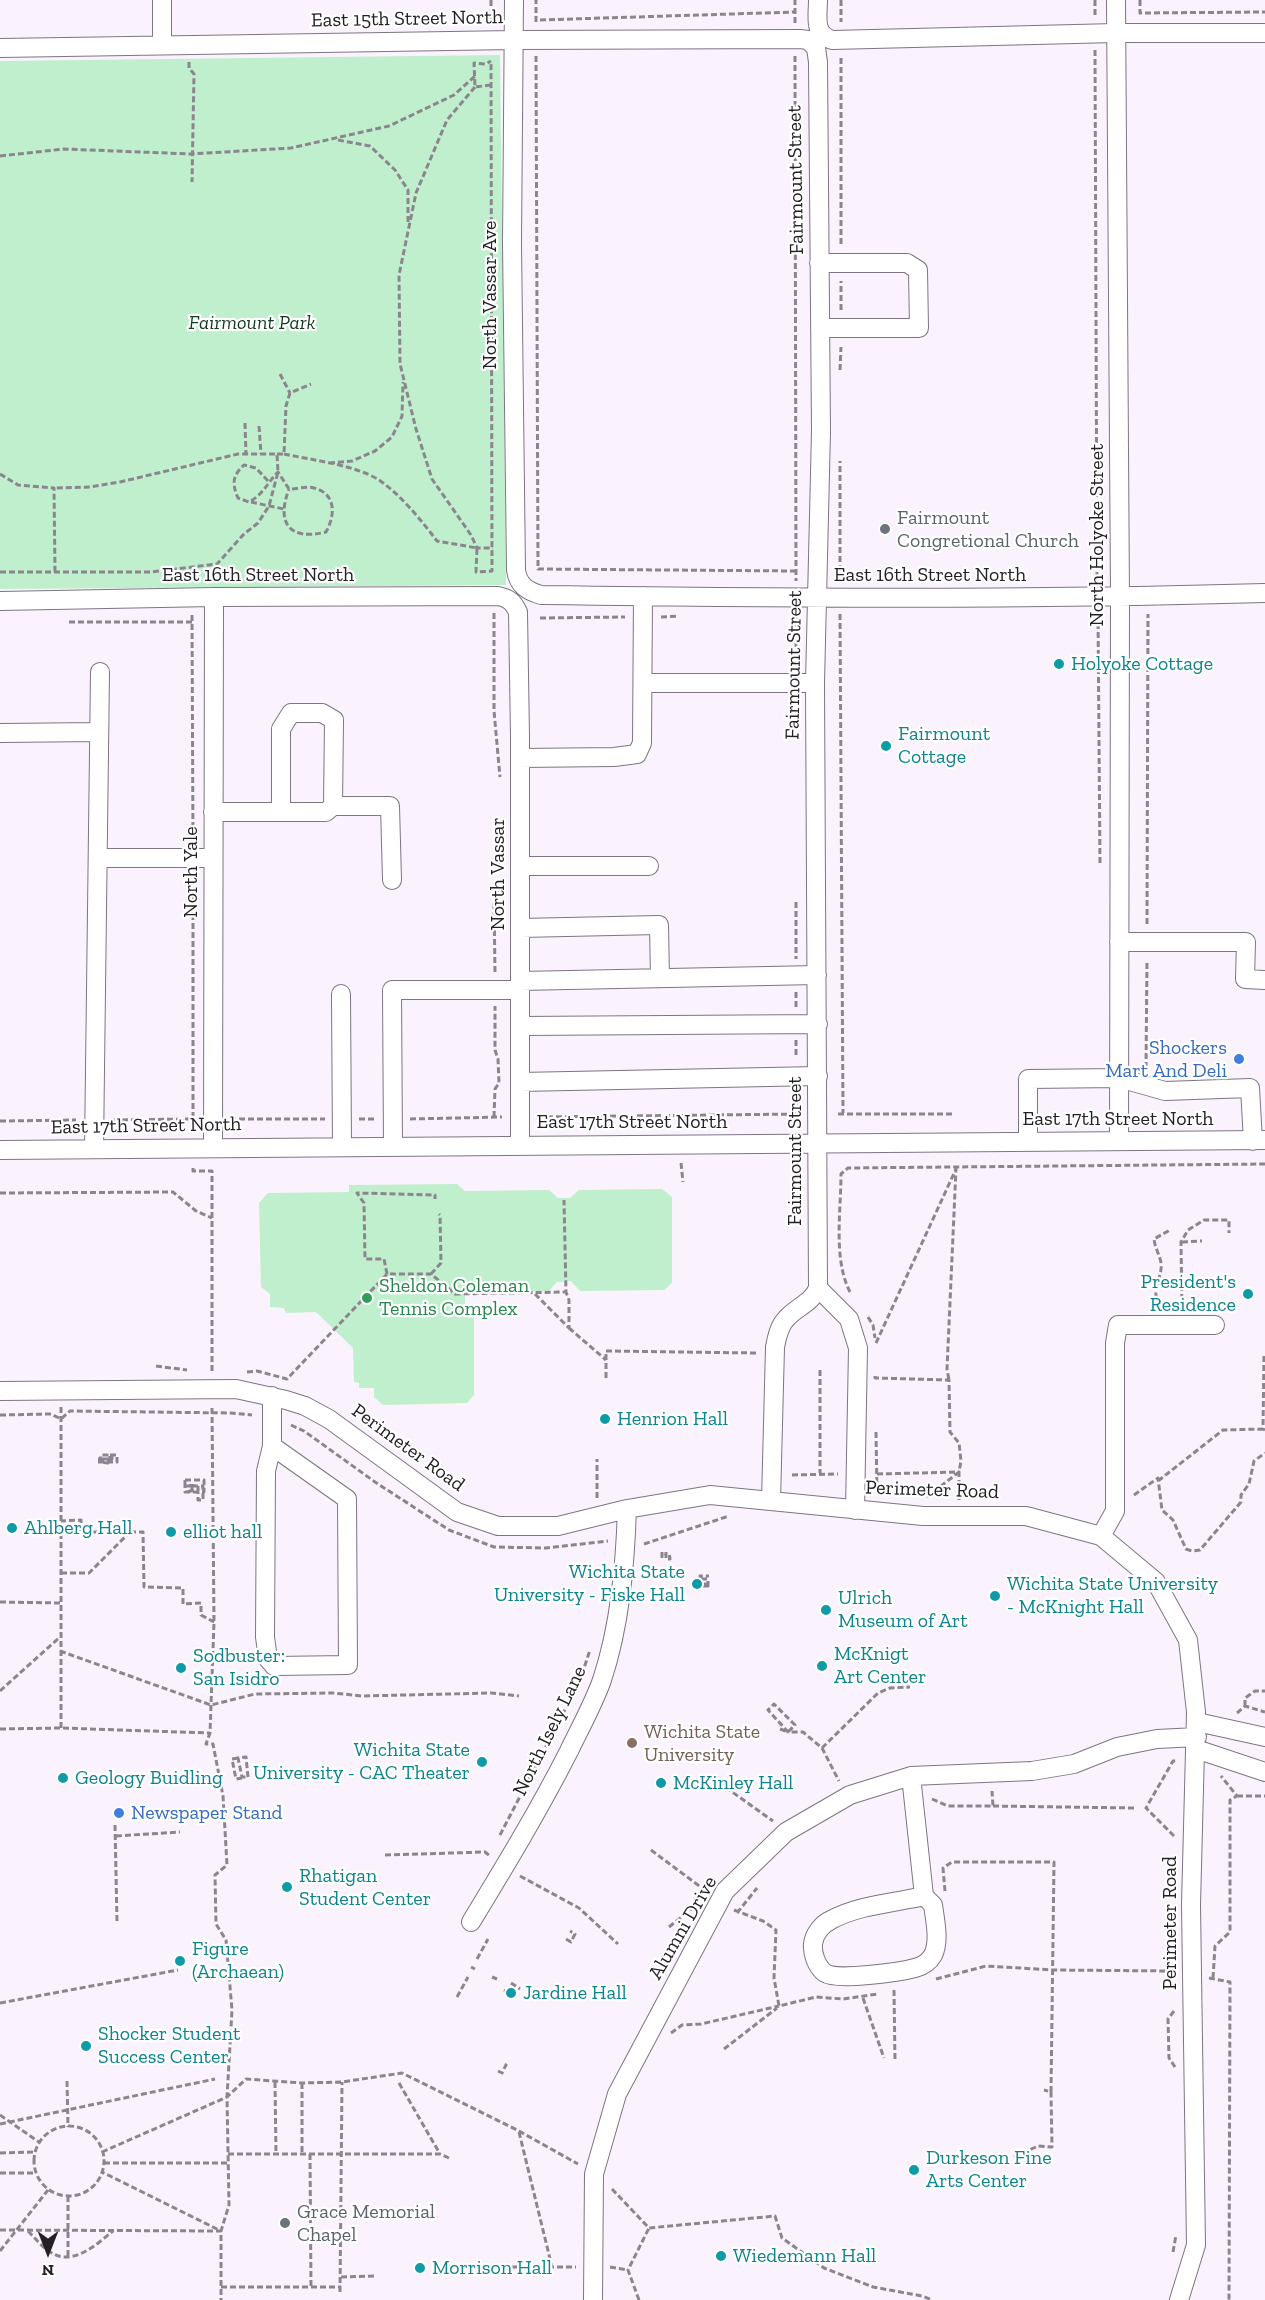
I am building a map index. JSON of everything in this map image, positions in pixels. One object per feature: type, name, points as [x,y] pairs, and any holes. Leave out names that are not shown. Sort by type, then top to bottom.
[{"type":"street","points":[[162,0],[162,45]]},
{"type":"street","name":"North Vassar Ave","points":[[514,0],[512,243],[516,570],[517,579],[525,587]]},
{"type":"street","name":"Fairmount Street","points":[[818,0],[816,38],[821,431],[815,682],[818,1288]]},
{"type":"street","name":"North Holyoke Street","points":[[1116,0],[1120,597],[1119,1142]]},
{"type":"street","name":"East 15th Street North","points":[[0,48],[162,45],[514,32],[536,40],[808,40],[823,37],[841,39],[1095,33],[1265,33]]},
{"type":"street","points":[[819,263],[907,263],[918,270],[919,328],[820,328]]},
{"type":"street","name":"East 16th Street North","points":[[525,587],[541,595],[796,598],[1120,597],[1265,593]]},
{"type":"street","name":"East 16th Street North","points":[[0,601],[214,597],[493,596],[507,598],[513,603]]},
{"type":"street","points":[[520,758],[614,758],[637,754],[642,743],[643,596]]},
{"type":"street","name":"North Yale","points":[[213,1148],[214,597]]},
{"type":"street","name":"North Vassar","points":[[513,603],[518,612],[520,758],[520,1146]]},
{"type":"street","points":[[94,1149],[100,672]]},
{"type":"street","points":[[643,683],[815,682]]},
{"type":"street","points":[[280,812],[281,729],[291,712],[322,713],[334,720],[333,806]]},
{"type":"street","points":[[0,733],[99,732]]},
{"type":"street","points":[[213,813],[326,812],[333,806],[390,806],[392,880]]},
{"type":"street","points":[[98,858],[213,858]]},
{"type":"street","points":[[520,866],[650,866]]},
{"type":"street","points":[[520,928],[659,925],[660,978]]},
{"type":"street","points":[[1119,942],[1246,942],[1245,979],[1265,980]]},
{"type":"street","points":[[393,1146],[392,990],[495,990],[520,986],[660,978],[817,975]]},
{"type":"street","points":[[340,994],[342,1147]]},
{"type":"street","points":[[520,1026],[818,1024]]},
{"type":"street","points":[[520,1082],[818,1076]]},
{"type":"street","points":[[1028,1142],[1028,1079],[1119,1078],[1165,1091],[1250,1088],[1259,1141]]},
{"type":"street","name":"East 17th Street North","points":[[0,1150],[1259,1141]]},
{"type":"street","points":[[771,1501],[775,1347],[778,1332],[785,1319],[807,1303],[818,1288],[849,1319],[858,1348],[855,1510]]},
{"type":"street","points":[[1101,1536],[1115,1511],[1115,1343],[1118,1325],[1215,1325]]},
{"type":"street","name":"Perimeter Road","points":[[0,1391],[236,1389],[272,1396],[305,1406],[329,1419],[457,1512],[498,1526],[558,1526],[627,1509],[710,1495],[923,1516],[1026,1516],[1101,1536],[1156,1582],[1188,1640],[1197,1736],[1192,1854],[1191,1978],[1196,2245],[1179,2300]]},
{"type":"street","points":[[272,1396],[272,1446],[266,1471],[268,1659],[274,1666],[348,1665],[347,1499],[272,1446]]},
{"type":"street","name":"North Isely Lane","points":[[471,1922],[560,1770],[592,1704],[614,1638],[625,1569],[627,1509]]},
{"type":"street","name":"Alumni Drive","points":[[593,2300],[594,2174],[617,2094],[725,1890],[786,1832],[850,1795],[911,1776],[1032,1771],[1074,1764],[1117,1746],[1157,1739],[1197,1736],[1265,1737]]},
{"type":"street","name":"Alumni Drive","points":[[1197,1736],[1265,1772]]},
{"type":"street","points":[[911,1776],[924,1896],[933,1905],[936,1940],[934,1953],[926,1963],[915,1968],[844,1978],[826,1973],[816,1961],[813,1945],[817,1932],[830,1920],[857,1911],[924,1896]]},
{"type":"path","points":[[491,0],[491,27],[514,32],[536,21],[795,12]]},
{"type":"path","points":[[536,0],[538,569],[795,571]]},
{"type":"path","points":[[795,0],[796,682]]},
{"type":"path","points":[[840,375],[841,0]]},
{"type":"path","points":[[1095,0],[1100,875]]},
{"type":"path","points":[[1140,0],[1140,13],[1265,12]]},
{"type":"path","points":[[189,54],[189,68],[194,74],[192,182]]},
{"type":"path","points":[[491,61],[492,571],[494,711],[501,779]]},
{"type":"path","points":[[486,64],[474,63],[475,87],[447,120],[416,193],[399,275],[400,364],[416,429],[432,479],[477,548],[476,572],[492,571]]},
{"type":"path","points":[[0,156],[64,149],[191,154],[291,148],[335,140],[389,126],[421,113],[454,95],[475,76]]},
{"type":"path","points":[[475,87],[491,85]]},
{"type":"path","points":[[335,140],[370,146],[395,170],[408,190],[408,232]]},
{"type":"path","points":[[280,374],[290,393],[286,406],[284,454]]},
{"type":"path","points":[[326,463],[352,461],[375,451],[392,437],[402,416],[403,377]]},
{"type":"path","points":[[290,393],[311,384]]},
{"type":"path","points":[[245,423],[246,454]]},
{"type":"path","points":[[259,426],[261,454]]},
{"type":"path","points":[[0,572],[151,572],[217,564],[244,534],[258,523],[269,506],[278,472],[277,454]]},
{"type":"path","points":[[0,474],[18,485],[54,488],[90,487],[227,456],[284,454],[355,470],[378,480],[409,508],[437,541],[477,548],[493,548]]},
{"type":"path","points":[[840,458],[843,1113]]},
{"type":"path","points":[[268,481],[256,468],[244,465],[235,473],[232,485],[238,498],[284,510]]},
{"type":"path","points":[[249,502],[266,490],[268,481],[278,472]]},
{"type":"path","points":[[278,472],[289,489]]},
{"type":"path","points":[[54,488],[55,572]]},
{"type":"path","points":[[313,488],[326,493],[333,504],[332,520],[326,532],[313,536],[298,535],[289,528],[284,517],[284,502],[289,489],[313,488]]},
{"type":"path","points":[[1146,1086],[1148,614]]},
{"type":"path","points":[[69,622],[192,622]]},
{"type":"path","points":[[495,1117],[495,1089],[499,1083],[498,1059],[495,1050],[494,901],[504,886]]},
{"type":"path","points":[[796,893],[796,1114]]},
{"type":"path","points":[[534,1117],[803,1114]]},
{"type":"path","points":[[838,1114],[955,1114]]},
{"type":"path","points":[[680,1115],[680,1123]]},
{"type":"path","points":[[227,1119],[504,1117]]},
{"type":"path","points":[[681,1163],[683,1182]]},
{"type":"path","points":[[852,1296],[843,1279],[840,1263],[841,1174],[848,1168],[956,1169],[1265,1164]]},
{"type":"path","points":[[193,1168],[193,1171],[212,1171],[213,1376]]},
{"type":"path","points":[[863,1308],[873,1325],[876,1343],[956,1169]]},
{"type":"path","points":[[956,1169],[947,1369],[950,1432],[959,1443],[961,1461],[959,1503]]},
{"type":"path","points":[[0,1193],[173,1192],[196,1211],[212,1218]]},
{"type":"path","points":[[387,1274],[384,1259],[365,1259],[364,1203],[357,1193],[435,1195],[435,1199]]},
{"type":"path","points":[[564,1200],[569,1328]]},
{"type":"path","points":[[431,1274],[441,1263],[439,1214]]},
{"type":"path","points":[[1182,1316],[1181,1242],[1188,1230],[1204,1220],[1229,1220],[1229,1233]]},
{"type":"path","points":[[1170,1230],[1154,1239],[1155,1250],[1161,1263],[1155,1294],[1158,1306],[1170,1307]]},
{"type":"path","points":[[1181,1242],[1203,1241]]},
{"type":"path","points":[[246,1372],[257,1371],[287,1379],[387,1274],[431,1274],[455,1294],[566,1293]]},
{"type":"path","points":[[535,1294],[606,1360]]},
{"type":"path","points":[[606,1378],[606,1351],[765,1353]]},
{"type":"path","points":[[1158,1481],[1223,1430],[1264,1430],[1264,1356]]},
{"type":"path","points":[[156,1366],[190,1370]]},
{"type":"path","points":[[875,1366],[875,1378],[949,1380]]},
{"type":"path","points":[[820,1370],[820,1473]]},
{"type":"path","points":[[61,1391],[62,1728]]},
{"type":"path","points":[[212,1400],[214,1622],[210,1733],[206,1744],[213,1744],[223,1796],[227,1865],[215,1875],[216,1924],[226,1940],[232,2010],[227,2097],[229,2205],[221,2230],[221,2300]]},
{"type":"path","points":[[61,1419],[70,1412],[252,1415]]},
{"type":"path","points":[[0,1415],[51,1414],[61,1419]]},
{"type":"path","points":[[285,1423],[304,1431],[375,1482],[449,1530],[494,1547],[546,1548],[612,1541],[640,1545],[730,1516]]},
{"type":"path","points":[[1158,1481],[1162,1510],[1173,1520],[1186,1549],[1200,1550],[1241,1502],[1241,1495],[1249,1484],[1254,1461],[1265,1454]]},
{"type":"path","points":[[101,1455],[112,1455],[113,1462],[104,1458],[108,1463],[100,1462],[101,1455]]},
{"type":"path","points":[[112,1455],[112,1459],[103,1459],[108,1463],[100,1463],[100,1456],[112,1455]]},
{"type":"path","points":[[597,1458],[597,1500]]},
{"type":"path","points":[[877,1474],[959,1472]]},
{"type":"path","points":[[921,1502],[959,1472]]},
{"type":"path","points":[[792,1475],[855,1474]]},
{"type":"path","points":[[1129,1498],[1158,1478],[1158,1481]]},
{"type":"path","points":[[185,1480],[204,1480],[204,1492],[185,1492],[185,1486],[198,1486],[185,1485],[185,1480]]},
{"type":"path","points":[[192,1486],[203,1486],[203,1500],[198,1500],[198,1492],[192,1492],[192,1486]]},
{"type":"path","points":[[62,1521],[81,1520],[81,1532],[143,1532],[144,1587],[183,1588],[183,1604],[201,1603],[201,1615],[214,1622]]},
{"type":"path","points":[[61,1573],[89,1573],[130,1532]]},
{"type":"path","points":[[701,1579],[708,1582],[700,1586],[701,1579]]},
{"type":"path","points":[[0,1602],[61,1603]]},
{"type":"path","points":[[0,1691],[61,1636]]},
{"type":"path","points":[[500,1836],[581,1677],[591,1646]]},
{"type":"path","points":[[60,1651],[211,1705],[255,1694],[333,1693],[362,1696],[492,1693],[519,1696]]},
{"type":"path","points":[[822,1748],[879,1693],[890,1688],[910,1687]]},
{"type":"path","points":[[1245,1706],[1245,1698],[1255,1691],[1265,1691]]},
{"type":"path","points":[[774,1704],[795,1725],[788,1732],[768,1710],[774,1704]]},
{"type":"path","points":[[0,1729],[62,1728],[210,1733]]},
{"type":"path","points":[[780,1729],[788,1732],[803,1732],[822,1748],[840,1782]]},
{"type":"path","points":[[246,1757],[248,1777],[242,1777],[238,1758],[246,1757]]},
{"type":"path","points":[[238,1758],[242,1778],[236,1779],[232,1759],[238,1758]]},
{"type":"path","points":[[1178,1761],[1173,1761],[1146,1808],[1192,1854]]},
{"type":"path","points":[[1216,1770],[1237,1796]]},
{"type":"path","points":[[711,1777],[786,1832]]},
{"type":"path","points":[[1213,1978],[1215,1946],[1230,1932],[1230,1800],[1237,1796],[1265,1796]]},
{"type":"path","points":[[993,1806],[1134,1808]]},
{"type":"path","points":[[115,1825],[117,1922]]},
{"type":"path","points":[[116,1836],[180,1832]]},
{"type":"path","points":[[489,1856],[495,1846]]},
{"type":"path","points":[[651,1850],[720,1902],[737,1912],[763,1921],[776,1930],[774,1978],[779,2006]]},
{"type":"path","points":[[945,1899],[943,1868],[952,1862],[1054,1862],[1052,2147],[1038,2146],[1014,2157]]},
{"type":"path","points":[[737,1912],[763,1880]]},
{"type":"path","points":[[570,1932],[575,1934],[571,1942],[566,1939],[572,1942],[575,1936]]},
{"type":"path","points":[[477,1959],[488,1940]]},
{"type":"path","points":[[932,1980],[986,1966],[1053,1970],[1178,1971],[1191,1978],[1213,1978],[1230,1982],[1229,2300]]},
{"type":"path","points":[[471,1967],[475,1969]]},
{"type":"path","points":[[0,2003],[178,1970]]},
{"type":"path","points":[[457,1997],[468,1977]]},
{"type":"path","points":[[512,1984],[520,1988]]},
{"type":"path","points":[[895,2061],[894,1990],[904,1988]]},
{"type":"path","points":[[504,1990],[510,1994]]},
{"type":"path","points":[[682,2025],[701,2024],[816,1997],[863,1998],[883,1992]]},
{"type":"path","points":[[863,1998],[884,2058]]},
{"type":"path","points":[[724,2049],[779,2006]]},
{"type":"path","points":[[499,2071],[502,2073],[506,2065],[502,2063]]},
{"type":"path","points":[[102,2152],[227,2097],[246,2079],[302,2083],[342,2082],[402,2073],[519,2131],[594,2174],[620,2195],[649,2228]]},
{"type":"path","points":[[0,2124],[215,2079]]},
{"type":"path","points":[[67,2081],[68,2127]]},
{"type":"path","points":[[275,2082],[276,2154]]},
{"type":"path","points":[[340,2292],[342,2082]]},
{"type":"path","points":[[302,2083],[302,2154]]},
{"type":"path","points":[[399,2083],[440,2154]]},
{"type":"path","points":[[1044,2090],[1051,2092]]},
{"type":"path","points":[[0,2115],[39,2142]]},
{"type":"path","points":[[68,2127],[79,2128],[89,2133],[98,2142],[104,2163],[97,2182],[89,2190],[68,2196],[48,2190],[40,2182],[33,2162],[39,2142],[57,2128],[68,2127]]},
{"type":"path","points":[[519,2131],[552,2267]]},
{"type":"path","points":[[0,2153],[35,2152]]},
{"type":"path","points":[[228,2154],[440,2154],[449,2158]]},
{"type":"path","points":[[310,2154],[311,2287]]},
{"type":"path","points":[[104,2163],[228,2163]]},
{"type":"path","points":[[0,2172],[36,2173]]},
{"type":"path","points":[[102,2172],[221,2230]]},
{"type":"path","points":[[0,2251],[48,2190]]},
{"type":"path","points":[[68,2196],[68,2256]]},
{"type":"path","points":[[649,2228],[775,2216],[782,2238],[824,2268],[873,2287],[932,2300]]},
{"type":"path","points":[[1172,2256],[1178,2226]]},
{"type":"path","points":[[639,2300],[628,2270],[649,2228]]},
{"type":"path","points":[[0,2230],[221,2230]]},
{"type":"path","points":[[27,2230],[51,2253],[68,2256],[87,2252],[114,2230]]},
{"type":"path","points":[[311,2239],[341,2240]]},
{"type":"path","points":[[485,2267],[593,2267],[628,2270]]},
{"type":"path","points":[[341,2277],[375,2276]]},
{"type":"path","points":[[221,2287],[341,2287]]},
{"type":"green space","name":"Fairmount Park","points":[[500,55],[506,585],[0,589],[0,61]]},
{"type":"green space","name":"Sheldon Coleman Tennis Complex","points":[[457,1184],[465,1191],[549,1190],[558,1198],[570,1198],[579,1190],[662,1189],[672,1197],[672,1283],[664,1290],[580,1291],[571,1281],[557,1282],[549,1291],[465,1291],[465,1303],[474,1310],[474,1395],[467,1403],[383,1405],[374,1397],[374,1388],[359,1388],[359,1383],[354,1382],[353,1348],[316,1312],[286,1313],[284,1308],[270,1307],[270,1294],[261,1287],[259,1203],[268,1193],[349,1192],[349,1185]]},
{"type":"place","name":"Fairmount Congretional Church","points":[[885,529]]},
{"type":"place","name":"Holyoke Cottage","points":[[1059,664]]},
{"type":"place","name":"Fairmount Cottage","points":[[886,746]]},
{"type":"place","name":"Shockers Mart And Deli","points":[[1239,1059]]},
{"type":"place","name":"President's Residence","points":[[1248,1294]]},
{"type":"place","name":"Sheldon Coleman Tennis Complex","points":[[367,1298]]},
{"type":"place","name":"Henrion Hall","points":[[605,1419]]},
{"type":"place","name":"Ahlberg Hall","points":[[12,1528]]},
{"type":"place","name":"elliot hall","points":[[171,1532]]},
{"type":"place","name":"Wichita State University - Fiske Hall","points":[[697,1584]]},
{"type":"place","name":"Wichita State University - McKnight Hall","points":[[995,1596]]},
{"type":"place","name":"Ulrich Museum of Art","points":[[826,1610]]},
{"type":"place","name":"McKnigt Art Center","points":[[822,1666]]},
{"type":"place","name":"Sodbuster: San Isidro","points":[[181,1668]]},
{"type":"place","name":"Wichita State University","points":[[632,1743]]},
{"type":"place","name":"Wichita State University - CAC Theater","points":[[482,1762]]},
{"type":"place","name":"Geology Buidling","points":[[63,1778]]},
{"type":"place","name":"McKinley Hall","points":[[661,1783]]},
{"type":"place","name":"Newspaper Stand","points":[[119,1813]]},
{"type":"place","name":"Rhatigan Student Center","points":[[287,1887]]},
{"type":"place","name":"Figure (Archaean)","points":[[180,1961]]},
{"type":"place","name":"Jardine Hall","points":[[511,1993]]},
{"type":"place","name":"Shocker Student Success Center","points":[[86,2046]]},
{"type":"place","name":"Durkeson Fine Arts Center","points":[[914,2170]]},
{"type":"place","name":"Grace Memorial Chapel","points":[[285,2223]]},
{"type":"place","name":"Wiedemann Hall","points":[[721,2256]]},
{"type":"place","name":"Morrison Hall","points":[[420,2268]]}]
